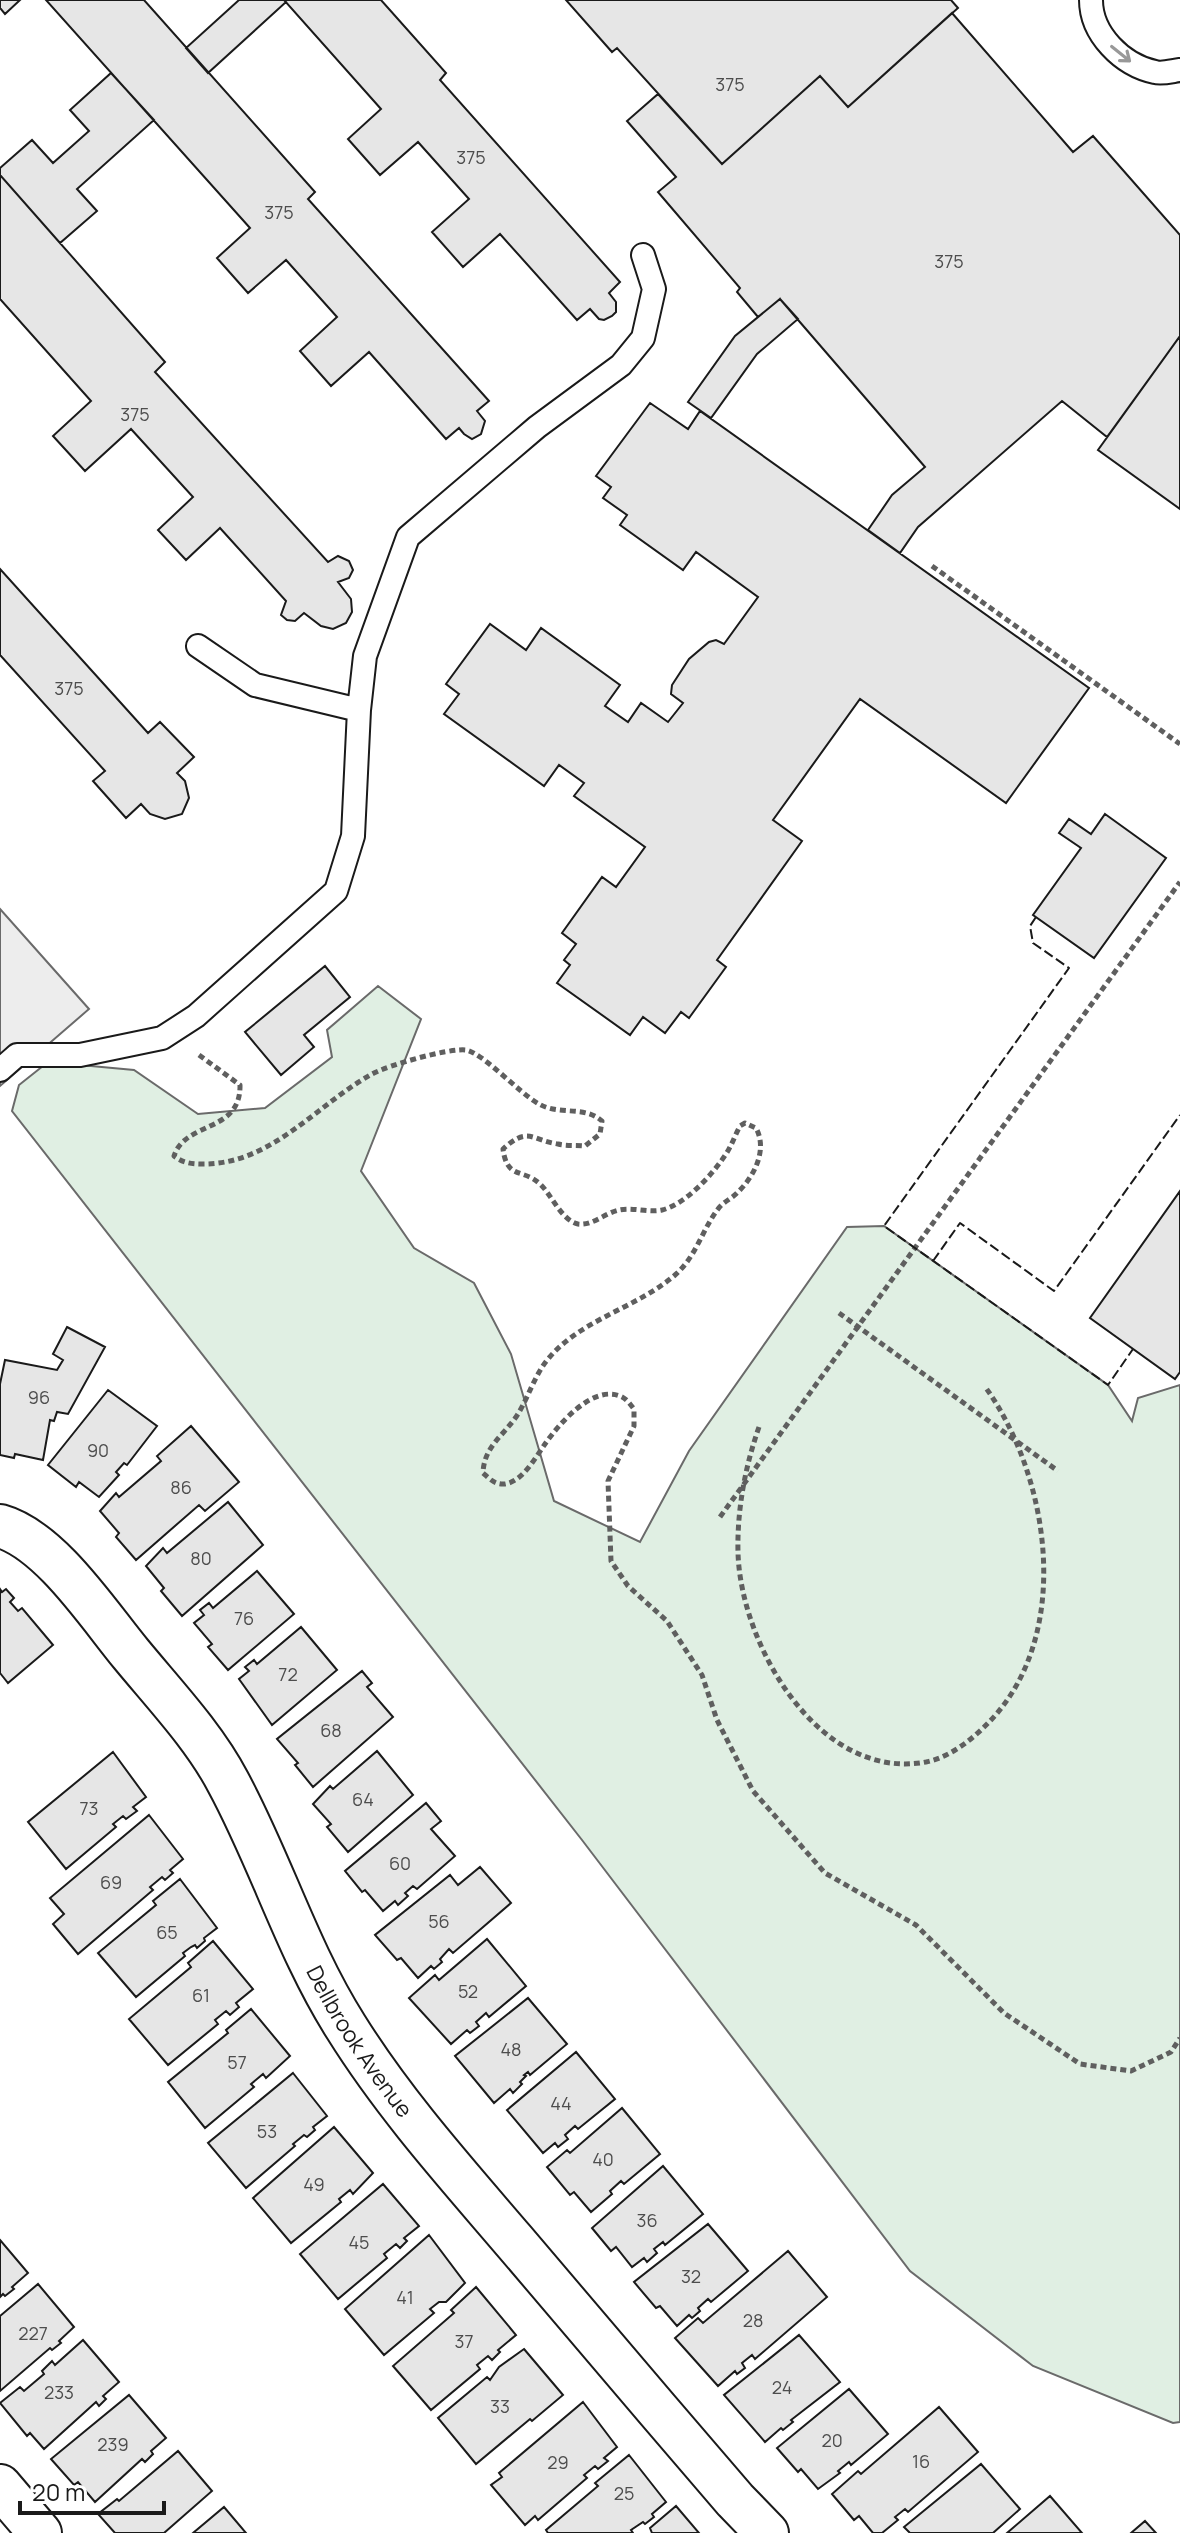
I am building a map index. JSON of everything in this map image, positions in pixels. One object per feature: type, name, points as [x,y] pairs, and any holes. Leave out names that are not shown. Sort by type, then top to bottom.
[{"type":"street","name":"Dellbrook Avenue","points":[[0,1526],[35,1542],[63,1572],[178,1711],[226,1778],[344,2025],[384,2084],[432,2146],[725,2489],[767,2533]]},
{"type":"street","points":[[0,2486],[40,2533]]},
{"type":"lane","points":[[1091,0],[1091,11],[1102,37],[1126,60],[1157,73],[1180,70]]},
{"type":"lane","points":[[0,1070],[17,1055],[80,1055],[162,1038],[196,1016],[336,891],[353,836],[365,656],[408,537],[537,427],[621,365],[636,347],[643,338],[654,289],[643,255]]},
{"type":"lane","points":[[198,646],[255,685],[359,710]]},
{"type":"path","points":[[932,566],[1180,744]]},
{"type":"path","points":[[720,1517],[1180,882]]},
{"type":"path","points":[[162,1038],[203,1058],[240,1085],[240,1097],[228,1116],[213,1127],[186,1137],[177,1146],[174,1156],[190,1164],[216,1164],[262,1150],[301,1126],[341,1093],[375,1072],[450,1049],[470,1051],[519,1092],[543,1107],[580,1110],[602,1121],[600,1134],[585,1146],[555,1144],[525,1134],[503,1149],[509,1168],[539,1183],[564,1216],[577,1224],[589,1223],[614,1211],[661,1210],[678,1204],[721,1162],[740,1126],[745,1123],[756,1128],[761,1143],[757,1163],[739,1191],[716,1211],[686,1265],[652,1291],[570,1338],[548,1359],[514,1421],[492,1444],[484,1459],[483,1473],[493,1483],[506,1484],[524,1472],[553,1435],[590,1399],[606,1394],[623,1397],[634,1409],[634,1426],[608,1481],[611,1561],[628,1586],[667,1621],[702,1675],[717,1720],[753,1791],[825,1873],[916,1925],[1004,2013],[1080,2064],[1131,2071],[1171,2052],[1180,2038]]},
{"type":"path","points":[[839,1313],[1058,1471]]},
{"type":"path","points":[[759,1427],[744,1484],[738,1553],[744,1597],[759,1641],[779,1679],[805,1715],[838,1743],[883,1761],[928,1762],[964,1744],[995,1716],[1018,1682],[1034,1639],[1043,1592],[1043,1544],[1035,1499],[1018,1442],[986,1388]]},
{"type":"green space","points":[[378,986],[421,1019],[361,1171],[414,1248],[474,1283],[511,1354],[554,1501],[640,1542],[689,1451],[847,1227],[884,1226],[1108,1385],[1132,1421],[1138,1398],[1180,1385],[1180,2422],[1173,2423],[1033,2366],[910,2271],[582,1840],[12,1111],[19,1085],[48,1062],[134,1070],[198,1114],[265,1108],[332,1057],[327,1030]]},
{"type":"shaded area","points":[[0,909],[89,1009],[0,1086]]},
{"type":"building","points":[[0,0],[20,0],[5,14],[0,8]]},
{"type":"building","points":[[46,0],[144,0],[315,192],[308,199],[489,401],[477,411],[485,421],[481,434],[472,439],[459,428],[446,439],[369,352],[331,386],[300,351],[337,317],[286,260],[248,293],[217,258],[250,228]]},
{"type":"building","points":[[239,0],[286,2],[208,73],[186,48]]},
{"type":"building","points":[[284,0],[381,0],[446,73],[440,80],[620,282],[609,293],[616,302],[616,312],[604,320],[590,309],[577,320],[500,234],[463,267],[432,232],[469,199],[418,142],[380,175],[348,139],[381,109]]},
{"type":"building","points":[[566,0],[951,0],[958,8],[848,107],[820,76],[722,164],[617,48],[612,52]]},
{"type":"building","points":[[952,13],[1073,152],[1093,136],[1180,235],[1180,336],[1107,437],[1062,401],[918,527],[900,553],[868,530],[892,495],[925,467],[780,299],[758,317],[737,292],[740,288],[658,192],[676,177],[627,121],[658,94],[722,164],[820,76],[848,107]]},
{"type":"building","points":[[111,73],[154,120],[77,189],[97,211],[60,243],[0,175],[0,168],[32,140],[53,163],[89,131],[70,110]]},
{"type":"building","points":[[0,175],[165,362],[155,372],[328,562],[338,556],[349,561],[353,570],[349,578],[338,582],[351,599],[352,612],[346,623],[333,629],[321,626],[304,613],[295,621],[287,620],[281,615],[286,601],[220,528],[186,560],[158,530],[193,497],[131,429],[85,471],[53,436],[91,401],[0,299]]},
{"type":"building","points":[[780,299],[798,319],[757,354],[711,418],[688,402],[735,336]]},
{"type":"building","points":[[1180,336],[1180,509],[1098,450]]},
{"type":"building","points":[[650,403],[688,429],[700,411],[1089,688],[1006,803],[860,699],[773,820],[802,841],[717,960],[726,967],[689,1018],[681,1012],[665,1033],[643,1017],[630,1035],[557,983],[570,965],[564,960],[576,944],[562,933],[602,877],[616,887],[645,847],[574,796],[584,783],[559,765],[544,786],[444,714],[459,694],[446,684],[490,624],[526,650],[541,628],[620,685],[605,706],[628,722],[641,703],[668,722],[683,703],[671,694],[672,685],[689,659],[709,642],[716,640],[724,644],[758,597],[696,552],[683,570],[620,525],[627,515],[603,498],[611,487],[596,476]]},
{"type":"building","points":[[0,569],[148,733],[160,722],[194,757],[177,773],[185,781],[189,798],[182,814],[165,819],[150,814],[141,804],[126,818],[93,781],[105,771],[0,655]]},
{"type":"building","points":[[1105,814],[1166,858],[1094,958],[1033,915],[1081,848],[1059,833],[1069,819],[1091,834]]},
{"type":"building","points":[[325,966],[350,997],[304,1035],[314,1047],[281,1075],[245,1032]]},
{"type":"building","points":[[1180,1191],[1180,1372],[1175,1379],[1090,1318]]},
{"type":"building","points":[[67,1327],[105,1347],[68,1414],[57,1412],[54,1421],[50,1420],[43,1460],[15,1454],[14,1458],[0,1455],[0,1384],[5,1360],[57,1370],[63,1360],[53,1354]]},
{"type":"building","points":[[108,1390],[157,1426],[127,1465],[124,1463],[116,1472],[119,1475],[99,1497],[79,1482],[76,1487],[48,1465]]},
{"type":"building","points":[[191,1426],[239,1482],[205,1511],[199,1505],[136,1560],[116,1537],[119,1533],[100,1511],[116,1493],[119,1497],[161,1461],[157,1456]]},
{"type":"building","points":[[228,1502],[263,1545],[182,1616],[161,1591],[164,1588],[146,1566],[163,1548],[167,1553]]},
{"type":"building","points":[[257,1571],[294,1614],[228,1670],[208,1647],[212,1644],[194,1623],[204,1615],[200,1610],[209,1603],[213,1608]]},
{"type":"building","points":[[0,1589],[2,1592],[6,1589],[14,1598],[10,1602],[18,1611],[22,1608],[53,1645],[8,1683],[0,1673]]},
{"type":"building","points":[[301,1627],[337,1670],[272,1725],[239,1679],[249,1671],[245,1667],[254,1660],[257,1664]]},
{"type":"building","points":[[362,1671],[372,1683],[367,1687],[393,1717],[313,1787],[277,1739]]},
{"type":"building","points":[[377,1751],[413,1795],[348,1852],[327,1827],[331,1824],[313,1804],[330,1786],[333,1789]]},
{"type":"building","points":[[113,1752],[146,1797],[133,1807],[137,1811],[113,1824],[116,1827],[66,1869],[28,1822]]},
{"type":"building","points":[[426,1803],[441,1821],[431,1829],[455,1856],[417,1889],[413,1886],[398,1905],[395,1901],[383,1911],[345,1871]]},
{"type":"building","points":[[149,1815],[183,1859],[170,1870],[173,1873],[150,1887],[153,1890],[78,1954],[53,1924],[64,1914],[50,1898]]},
{"type":"building","points":[[480,1867],[511,1903],[453,1953],[449,1949],[440,1959],[442,1962],[434,1969],[431,1966],[418,1978],[375,1935],[450,1875],[458,1885]]},
{"type":"building","points":[[180,1879],[217,1928],[197,1948],[195,1945],[183,1953],[185,1956],[136,1997],[98,1953],[156,1905],[153,1901]]},
{"type":"building","points":[[487,1939],[526,1986],[489,2017],[486,2013],[476,2022],[479,2026],[470,2033],[467,2030],[451,2044],[409,1998],[435,1975],[439,1980]]},
{"type":"building","points":[[213,1941],[253,1989],[236,2003],[239,2007],[230,2015],[226,2011],[215,2020],[218,2024],[168,2065],[129,2019],[191,1967],[188,1963]]},
{"type":"building","points":[[528,1998],[567,2044],[530,2075],[528,2072],[524,2075],[522,2084],[513,2093],[510,2089],[494,2103],[455,2056]]},
{"type":"building","points":[[251,2009],[290,2056],[266,2078],[263,2074],[251,2084],[254,2087],[205,2128],[168,2082],[228,2033],[226,2030]]},
{"type":"building","points":[[576,2052],[615,2099],[578,2129],[575,2126],[565,2135],[568,2139],[558,2147],[555,2143],[543,2153],[507,2110]]},
{"type":"building","points":[[293,2073],[327,2116],[313,2127],[315,2130],[293,2144],[295,2146],[246,2188],[208,2143]]},
{"type":"building","points":[[622,2108],[660,2154],[624,2184],[621,2181],[610,2191],[612,2194],[591,2212],[574,2192],[570,2195],[547,2167],[567,2150],[570,2153]]},
{"type":"building","points":[[334,2127],[373,2173],[353,2194],[350,2190],[339,2199],[341,2202],[291,2243],[253,2198]]},
{"type":"building","points":[[663,2166],[703,2214],[665,2245],[663,2242],[654,2249],[657,2253],[647,2262],[644,2258],[632,2267],[616,2247],[611,2251],[592,2228]]},
{"type":"building","points":[[383,2184],[419,2226],[404,2238],[407,2241],[400,2248],[396,2244],[384,2254],[387,2258],[338,2299],[300,2254]]},
{"type":"building","points":[[708,2224],[748,2271],[711,2302],[708,2299],[692,2318],[689,2315],[677,2326],[660,2306],[656,2308],[634,2282]]},
{"type":"building","points":[[429,2235],[465,2283],[446,2302],[439,2302],[430,2309],[434,2313],[384,2355],[345,2309]]},
{"type":"building","points":[[0,2240],[28,2273],[12,2287],[14,2289],[0,2297]]},
{"type":"building","points":[[788,2251],[827,2297],[755,2359],[752,2355],[742,2363],[745,2368],[737,2374],[735,2371],[718,2386],[675,2338],[698,2318],[703,2323]]},
{"type":"building","points":[[38,2284],[74,2327],[59,2341],[61,2343],[52,2350],[50,2348],[0,2391],[0,2316]]},
{"type":"building","points":[[476,2287],[516,2335],[498,2350],[500,2352],[492,2360],[488,2356],[477,2365],[480,2369],[431,2410],[393,2366],[454,2313],[451,2310]]},
{"type":"building","points":[[799,2335],[840,2382],[765,2442],[724,2395]]},
{"type":"building","points":[[83,2340],[119,2382],[103,2396],[106,2399],[99,2406],[96,2402],[44,2449],[30,2433],[27,2436],[0,2403],[20,2387],[24,2391],[44,2374],[42,2371],[52,2361],[55,2365]]},
{"type":"building","points":[[524,2349],[563,2395],[476,2464],[438,2418],[487,2377],[490,2380],[499,2367]]},
{"type":"building","points":[[849,2389],[888,2434],[818,2489],[777,2448]]},
{"type":"building","points":[[129,2395],[166,2438],[151,2451],[153,2454],[145,2462],[142,2459],[95,2502],[78,2482],[74,2485],[51,2459]]},
{"type":"building","points":[[583,2402],[617,2447],[604,2458],[608,2461],[584,2475],[587,2478],[538,2520],[535,2516],[525,2525],[491,2485],[502,2477],[499,2473]]},
{"type":"building","points":[[939,2407],[978,2452],[908,2512],[905,2509],[895,2517],[898,2520],[882,2533],[873,2533],[859,2516],[854,2520],[832,2494],[858,2471],[861,2474]]},
{"type":"building","points":[[178,2451],[212,2491],[164,2533],[115,2533],[98,2514],[117,2499],[119,2501]]},
{"type":"building","points":[[629,2455],[666,2502],[652,2514],[654,2517],[631,2530],[633,2533],[548,2533],[546,2530]]},
{"type":"building","points":[[981,2464],[1020,2509],[993,2533],[910,2533],[904,2527]]},
{"type":"building","points":[[1050,2496],[1082,2533],[1007,2533]]},
{"type":"building","points":[[676,2506],[699,2533],[652,2533],[650,2528]]},
{"type":"building","points":[[224,2507],[246,2533],[193,2533]]},
{"type":"building","points":[[1145,2521],[1156,2533],[1131,2533]]},
{"type":"fence","points":[[1036,917],[1030,926],[1033,943],[1069,968],[884,1226],[1108,1385],[1133,1349]]},
{"type":"fence","points":[[933,1261],[960,1223],[1054,1291],[1180,1115]]}]
